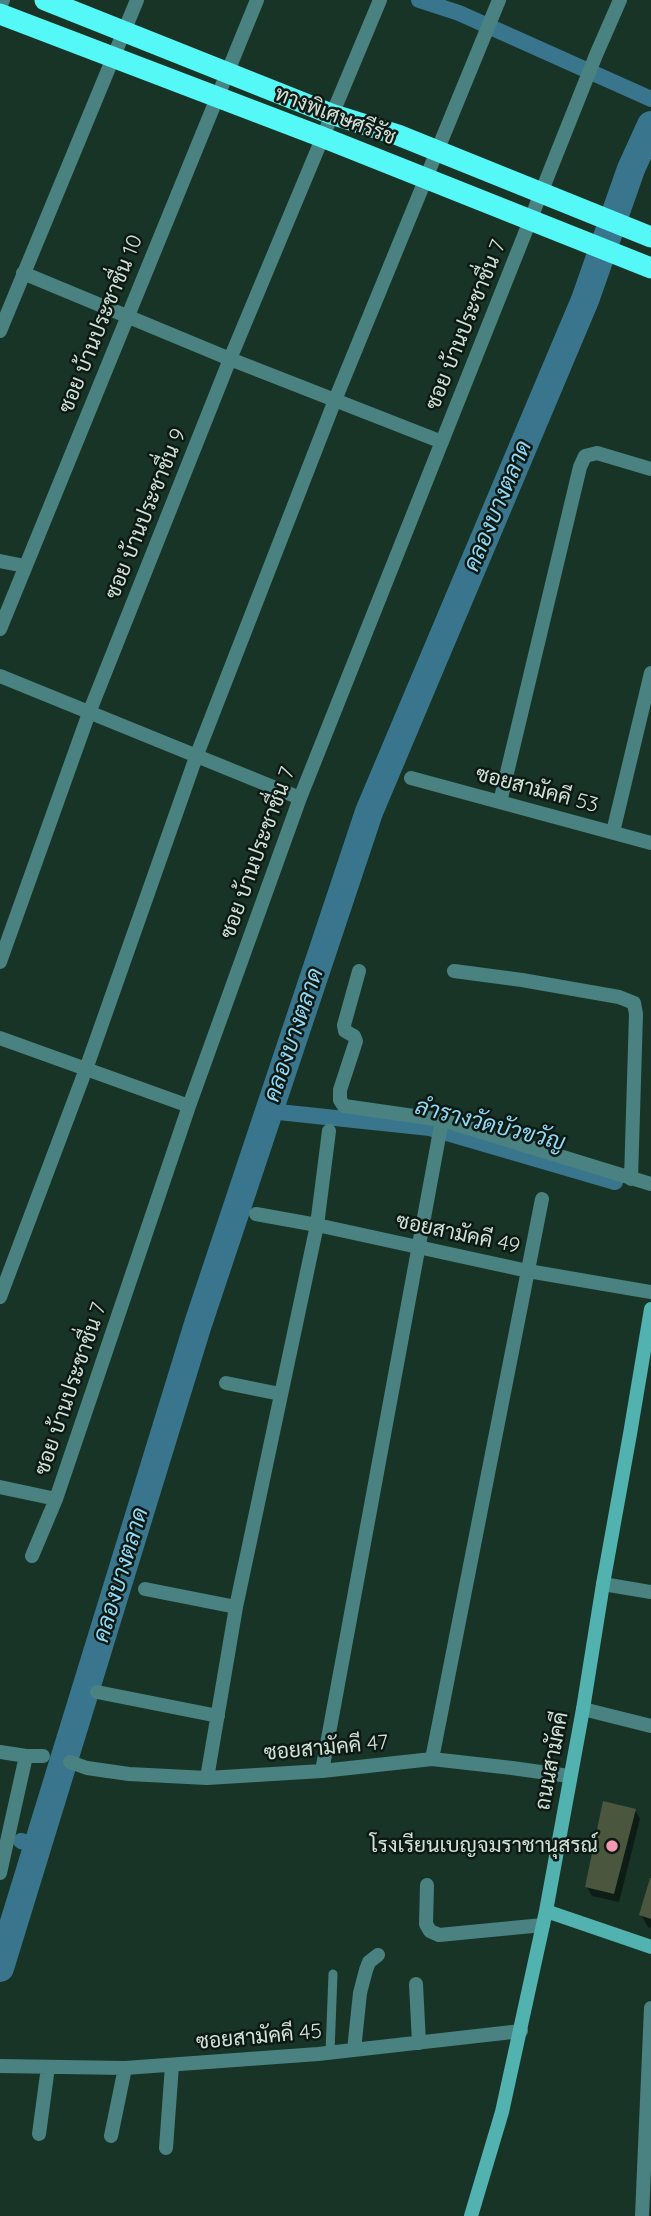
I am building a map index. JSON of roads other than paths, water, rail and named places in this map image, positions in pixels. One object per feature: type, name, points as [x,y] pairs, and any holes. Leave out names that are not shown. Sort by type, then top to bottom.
[{"type":"highway","name":"ทางพิเศษศรีรัช","points":[[45,0],[331,114],[398,135],[651,237]]},
{"type":"highway","name":"ทางพิเศษศรีรัช","points":[[0,14],[322,137],[651,268]]},
{"type":"main road","name":"ถนนสามัคคี","points":[[471,2216],[502,2112],[522,2031],[648,1345],[651,1308]]},
{"type":"main road","points":[[544,1918],[651,1947]]},
{"type":"street","points":[[0,7],[3,0]]},
{"type":"street","points":[[1,326],[137,0]]},
{"type":"street","name":"ซอย บ้านประชาชื่น 10","points":[[0,629],[257,0]]},
{"type":"street","name":"ซอย บ้านประชาชื่น 9","points":[[0,962],[89,713],[230,359],[380,0]]},
{"type":"street","points":[[0,1297],[86,1069],[196,757],[335,400],[448,130],[499,0]]},
{"type":"street","name":"ซอย บ้านประชาชื่น 7","points":[[32,1556],[56,1499],[189,1106],[300,798],[620,0]]},
{"type":"street","points":[[23,273],[230,359],[442,442]]},
{"type":"street","points":[[500,803],[580,467],[586,456],[597,453],[651,469]]},
{"type":"street","points":[[0,561],[25,566]]},
{"type":"street","points":[[613,832],[651,673]]},
{"type":"street","points":[[0,676],[300,798]]},
{"type":"street","name":"ซอยสามัคคี 53","points":[[411,778],[651,843]]},
{"type":"street","points":[[359,971],[344,1025],[345,1031],[354,1036],[356,1041],[340,1090],[341,1102],[344,1105],[441,1122],[651,1184]]},
{"type":"street","points":[[454,971],[522,980],[632,1001],[636,1014],[631,1179]]},
{"type":"street","points":[[0,1038],[189,1106]]},
{"type":"street","points":[[322,1771],[441,1122]]},
{"type":"street","points":[[207,1778],[236,1607],[317,1224],[329,1132]]},
{"type":"street","points":[[432,1759],[542,1199]]},
{"type":"street","name":"ซอยสามัคคี 49","points":[[256,1213],[528,1270],[651,1292]]},
{"type":"street","points":[[226,1383],[280,1394]]},
{"type":"street","points":[[0,1487],[56,1499]]},
{"type":"street","points":[[603,1584],[651,1592]]},
{"type":"street","points":[[145,1589],[236,1607]]},
{"type":"street","points":[[97,1692],[218,1716]]},
{"type":"street","points":[[583,1709],[651,1726]]},
{"type":"street","points":[[0,1752],[43,1756]]},
{"type":"street","points":[[0,1873],[26,1756]]},
{"type":"street","name":"ซอยสามัคคี 47","points":[[70,1762],[87,1768],[157,1777],[207,1778],[322,1771],[432,1759],[569,1776]]},
{"type":"street","points":[[427,1885],[426,1924],[430,1931],[439,1935],[544,1918]]},
{"type":"street","points":[[354,2050],[360,1993],[369,1962],[377,1955]]},
{"type":"street","points":[[416,1984],[419,2043]]},
{"type":"street","points":[[642,2216],[651,2008]]},
{"type":"street","name":"ซอยสามัคคี 45","points":[[0,2066],[125,2068],[172,2065],[354,2050],[522,2031]]},
{"type":"street","points":[[166,2147],[172,2065]]},
{"type":"street","points":[[39,2134],[48,2067]]},
{"type":"street","points":[[111,2136],[125,2068]]},
{"type":"lane","points":[[330,2052],[333,1974]]},
{"type":"waterway","points":[[419,0],[459,13],[651,99]]},
{"type":"waterway","name":"คลองบางตลาด","points":[[0,1968],[198,1324],[369,812],[585,300],[631,169],[651,125]]},
{"type":"waterway","name":"ลำรางวัดบัวขวัญ","points":[[269,1111],[430,1128],[615,1182]]},
{"type":"waterway","points":[[21,1841],[38,1846]]},
{"type":"place","name":"โรงเรียนเบญจมราชานุสรณ์","points":[[612,1846]]}]
